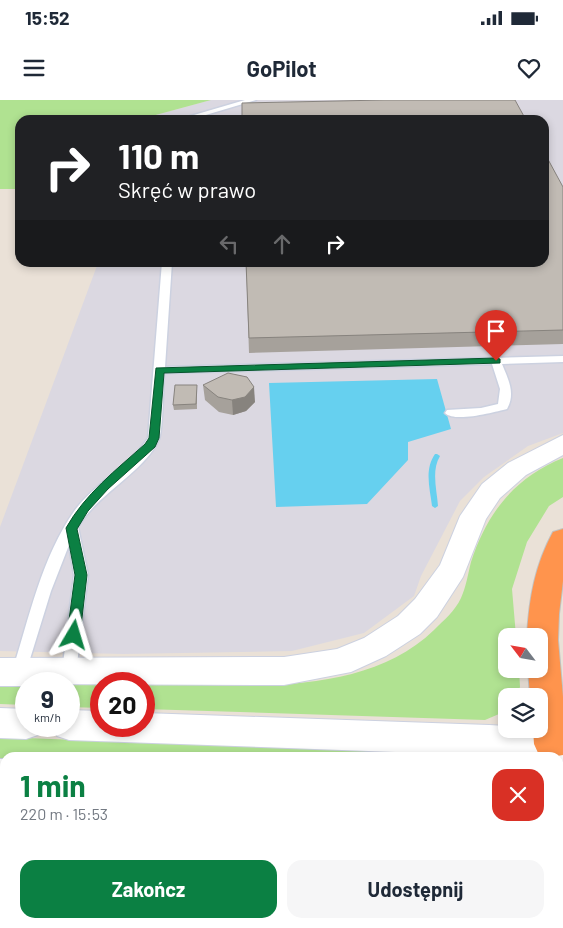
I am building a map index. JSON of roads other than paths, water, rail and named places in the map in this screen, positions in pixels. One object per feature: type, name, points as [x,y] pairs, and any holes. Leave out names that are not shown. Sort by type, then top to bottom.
[{"type":"highway","points":[[559,748],[542,620],[550,567],[563,540]]},
{"type":"street","points":[[70,672],[284,671],[340,662],[375,647],[409,626],[426,608],[453,569],[463,539],[474,516],[491,491],[517,469],[563,444]]},
{"type":"street","points":[[0,723],[15,724]]},
{"type":"street","points":[[80,726],[559,748]]},
{"type":"lane","points":[[199,115],[253,100]]},
{"type":"lane","points":[[10,672],[52,567],[84,508],[104,486],[149,447],[154,438],[167,267]]},
{"type":"lane","points":[[160,370],[563,359]]},
{"type":"lane","points":[[451,413],[482,412],[503,406],[507,398],[506,390],[496,361]]},
{"type":"lane","points":[[70,672],[81,575],[72,528]]},
{"type":"water","points":[[437,379],[451,429],[408,442],[408,460],[367,504],[276,507],[269,383]]},
{"type":"waterway","points":[[435,506],[432,466],[437,456]]}]
